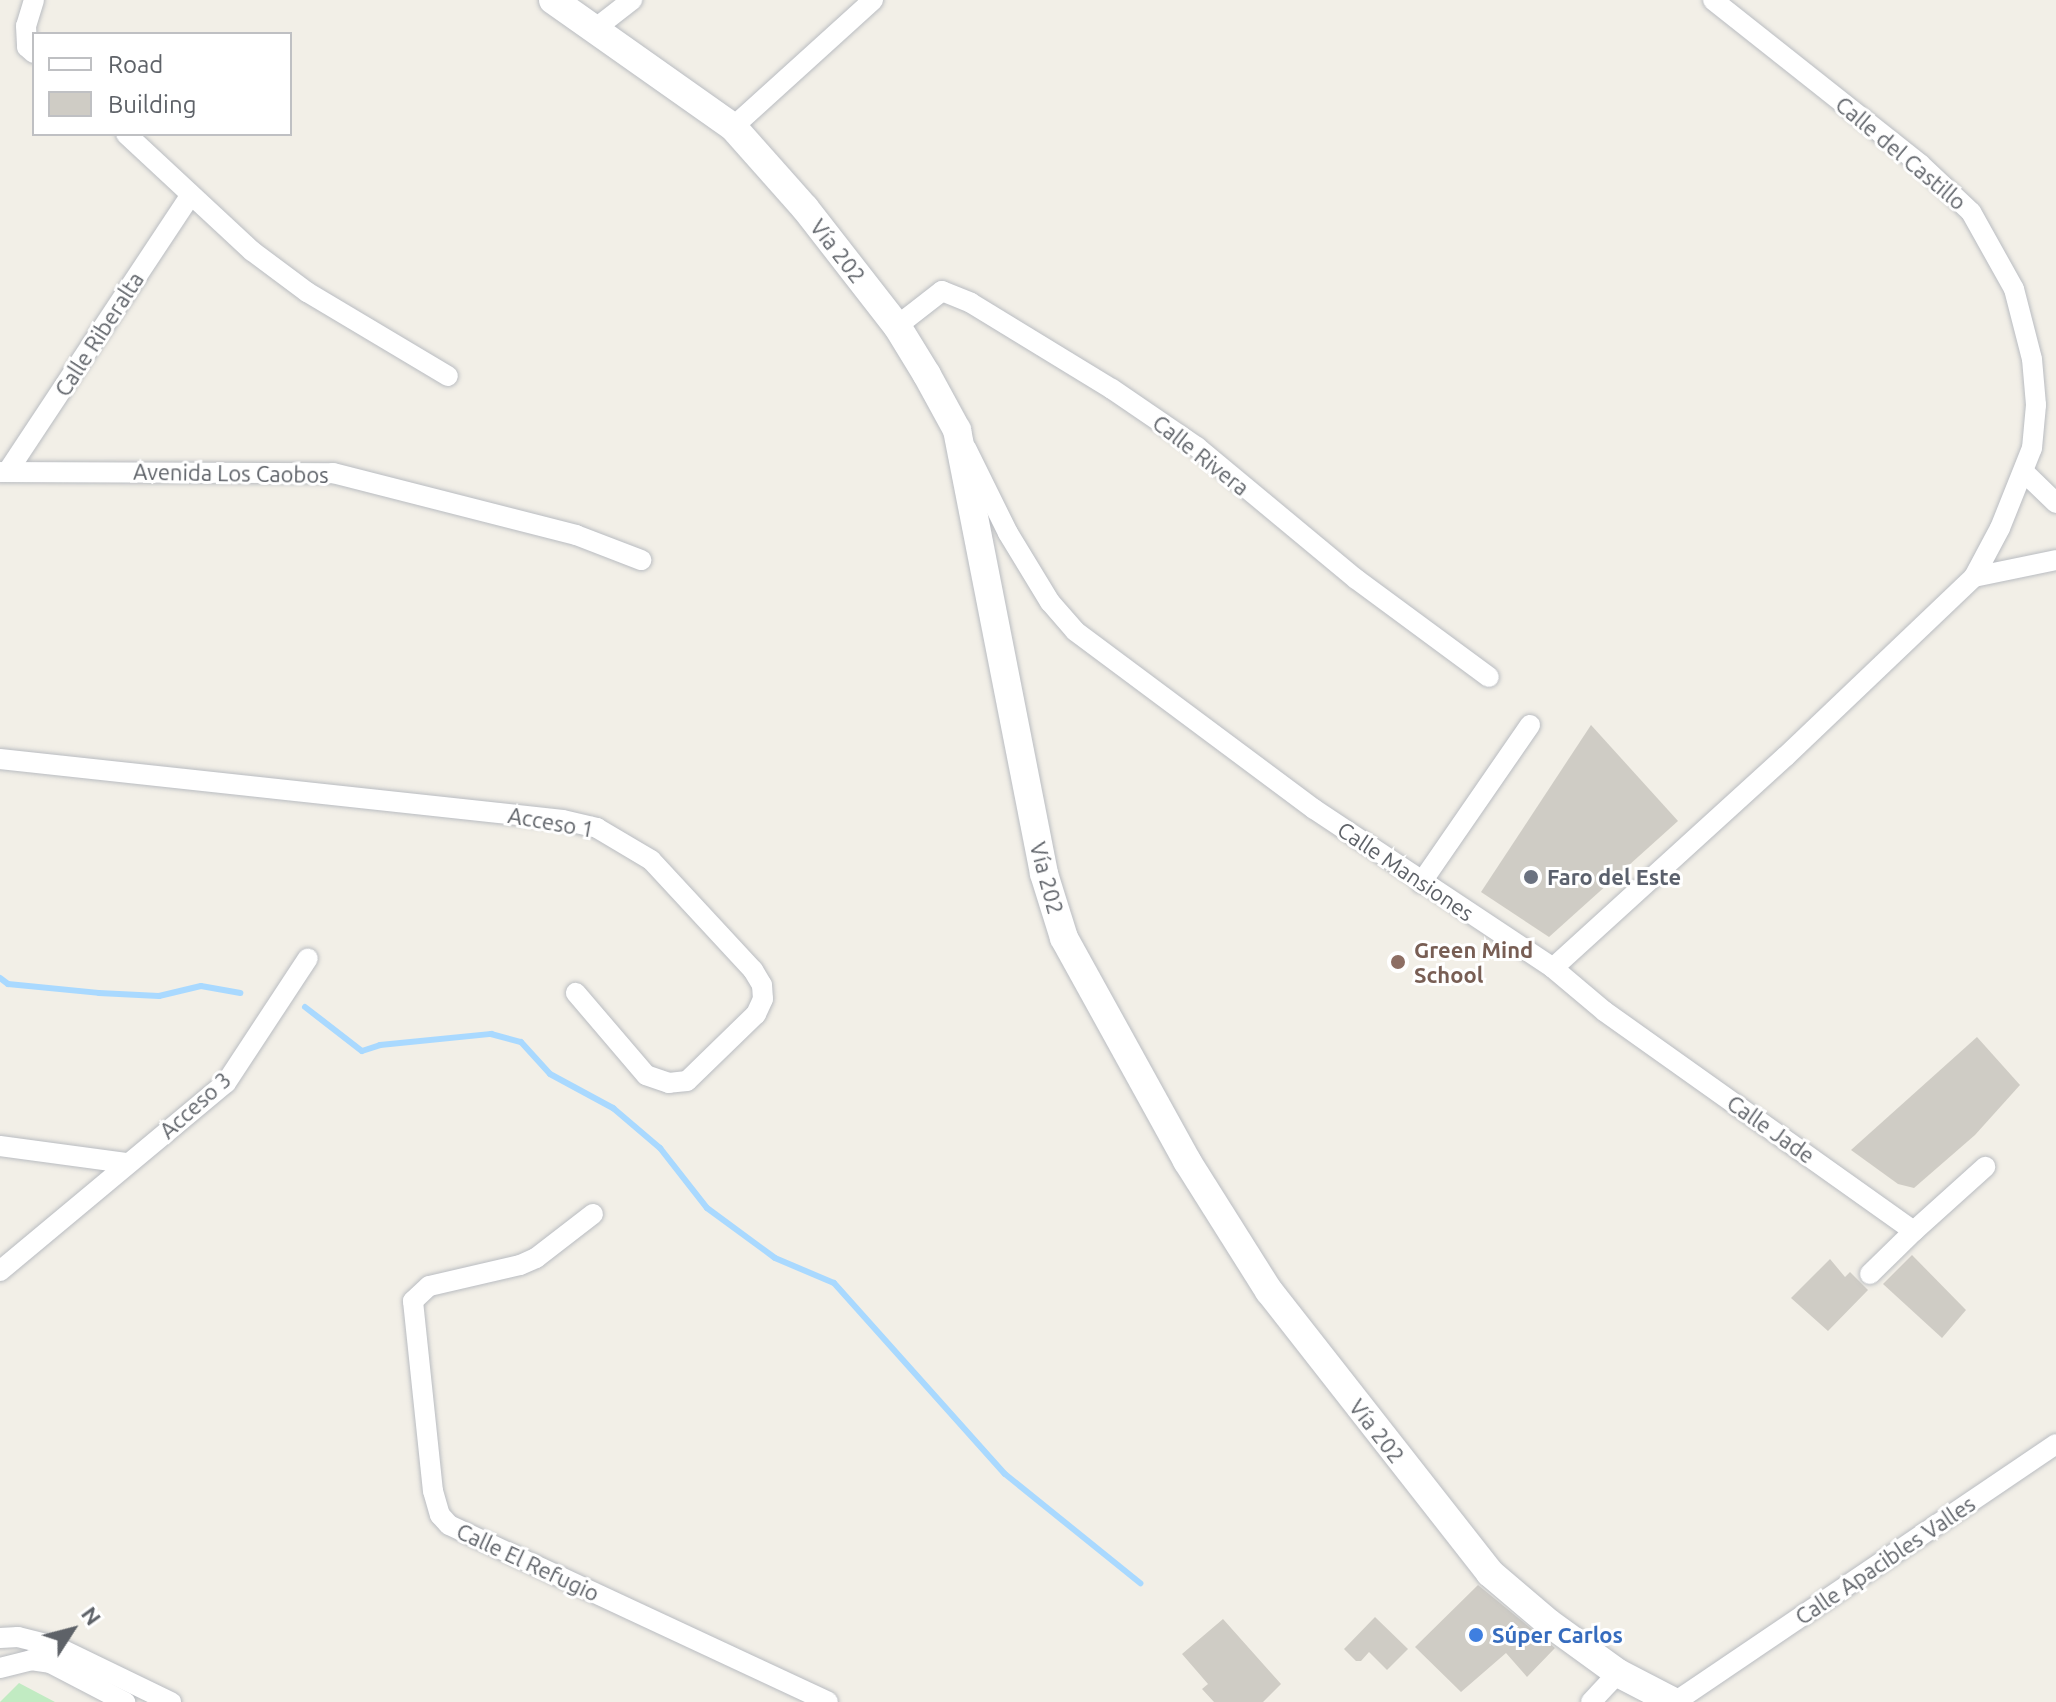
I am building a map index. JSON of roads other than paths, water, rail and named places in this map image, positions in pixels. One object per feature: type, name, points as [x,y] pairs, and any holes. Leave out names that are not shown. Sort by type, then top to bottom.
[{"type":"main road","name":"Vía 202","points":[[553,0],[733,127],[805,208],[897,326],[957,430],[1044,874],[1064,938],[1104,1016],[1187,1161],[1269,1291],[1490,1573],[1549,1623],[1618,1673],[1675,1702]]},
{"type":"street","points":[[32,51],[27,47],[26,26],[34,0]]},
{"type":"street","points":[[596,28],[632,0]]},
{"type":"street","points":[[733,127],[873,0]]},
{"type":"street","name":"Calle del Castillo","points":[[1713,0],[1920,164],[1971,212],[2014,289],[2032,359],[2036,405],[2032,448],[2025,473],[1974,577]]},
{"type":"street","points":[[128,136],[252,251],[307,292],[448,376]]},
{"type":"street","name":"Calle Riberalta","points":[[4,472],[190,196]]},
{"type":"street","name":"Calle Rivera","points":[[897,326],[942,291],[971,303],[1112,389],[1197,447],[1356,579],[1489,677]]},
{"type":"street","name":"Calle Mansiones","points":[[957,430],[1008,533],[1050,602],[1075,631],[1314,809],[1553,968]]},
{"type":"street","name":"Avenida Los Caobos","points":[[4,472],[333,473],[576,535],[641,560]]},
{"type":"street","points":[[2025,473],[2056,503]]},
{"type":"street","points":[[1553,968],[1786,756],[1974,577],[2056,560]]},
{"type":"street","points":[[1421,883],[1530,725]]},
{"type":"street","name":"Acceso 1","points":[[0,759],[193,783],[290,789],[548,818],[597,828],[651,860],[753,970],[762,985],[763,999],[756,1014],[687,1081],[669,1083],[646,1075],[576,993]]},
{"type":"street","name":"Acceso 3","points":[[126,1163],[226,1083],[308,958]]},
{"type":"street","name":"Calle Jade","points":[[1553,968],[1604,1011],[1914,1231]]},
{"type":"street","points":[[0,1146],[126,1163]]},
{"type":"street","points":[[0,1271],[126,1163]]},
{"type":"street","points":[[1870,1274],[1985,1167]]},
{"type":"street","name":"Calle El Refugio","points":[[593,1214],[536,1258],[520,1265],[429,1286],[413,1301],[433,1491],[440,1515],[449,1525],[828,1702]]},
{"type":"street","name":"Calle Apacibles Valles","points":[[1675,1702],[2056,1444]]},
{"type":"street","points":[[0,1638],[18,1637],[55,1646],[171,1702]]},
{"type":"street","points":[[0,1668],[31,1660],[50,1663],[125,1702]]},
{"type":"street","points":[[1591,1702],[1618,1673]]},
{"type":"waterway","points":[[0,978],[8,984],[99,993],[159,996],[201,986],[240,993]]},
{"type":"waterway","points":[[305,1007],[362,1051],[380,1045],[491,1034],[521,1042],[550,1074],[613,1108],[660,1148],[707,1208],[775,1258],[834,1283],[1005,1474],[1140,1583]]},
{"type":"place","name":"Faro del Este","points":[[1531,877]]},
{"type":"place","name":"Green Mind School","points":[[1398,962]]},
{"type":"place","name":"Súper Carlos","points":[[1476,1635]]}]
